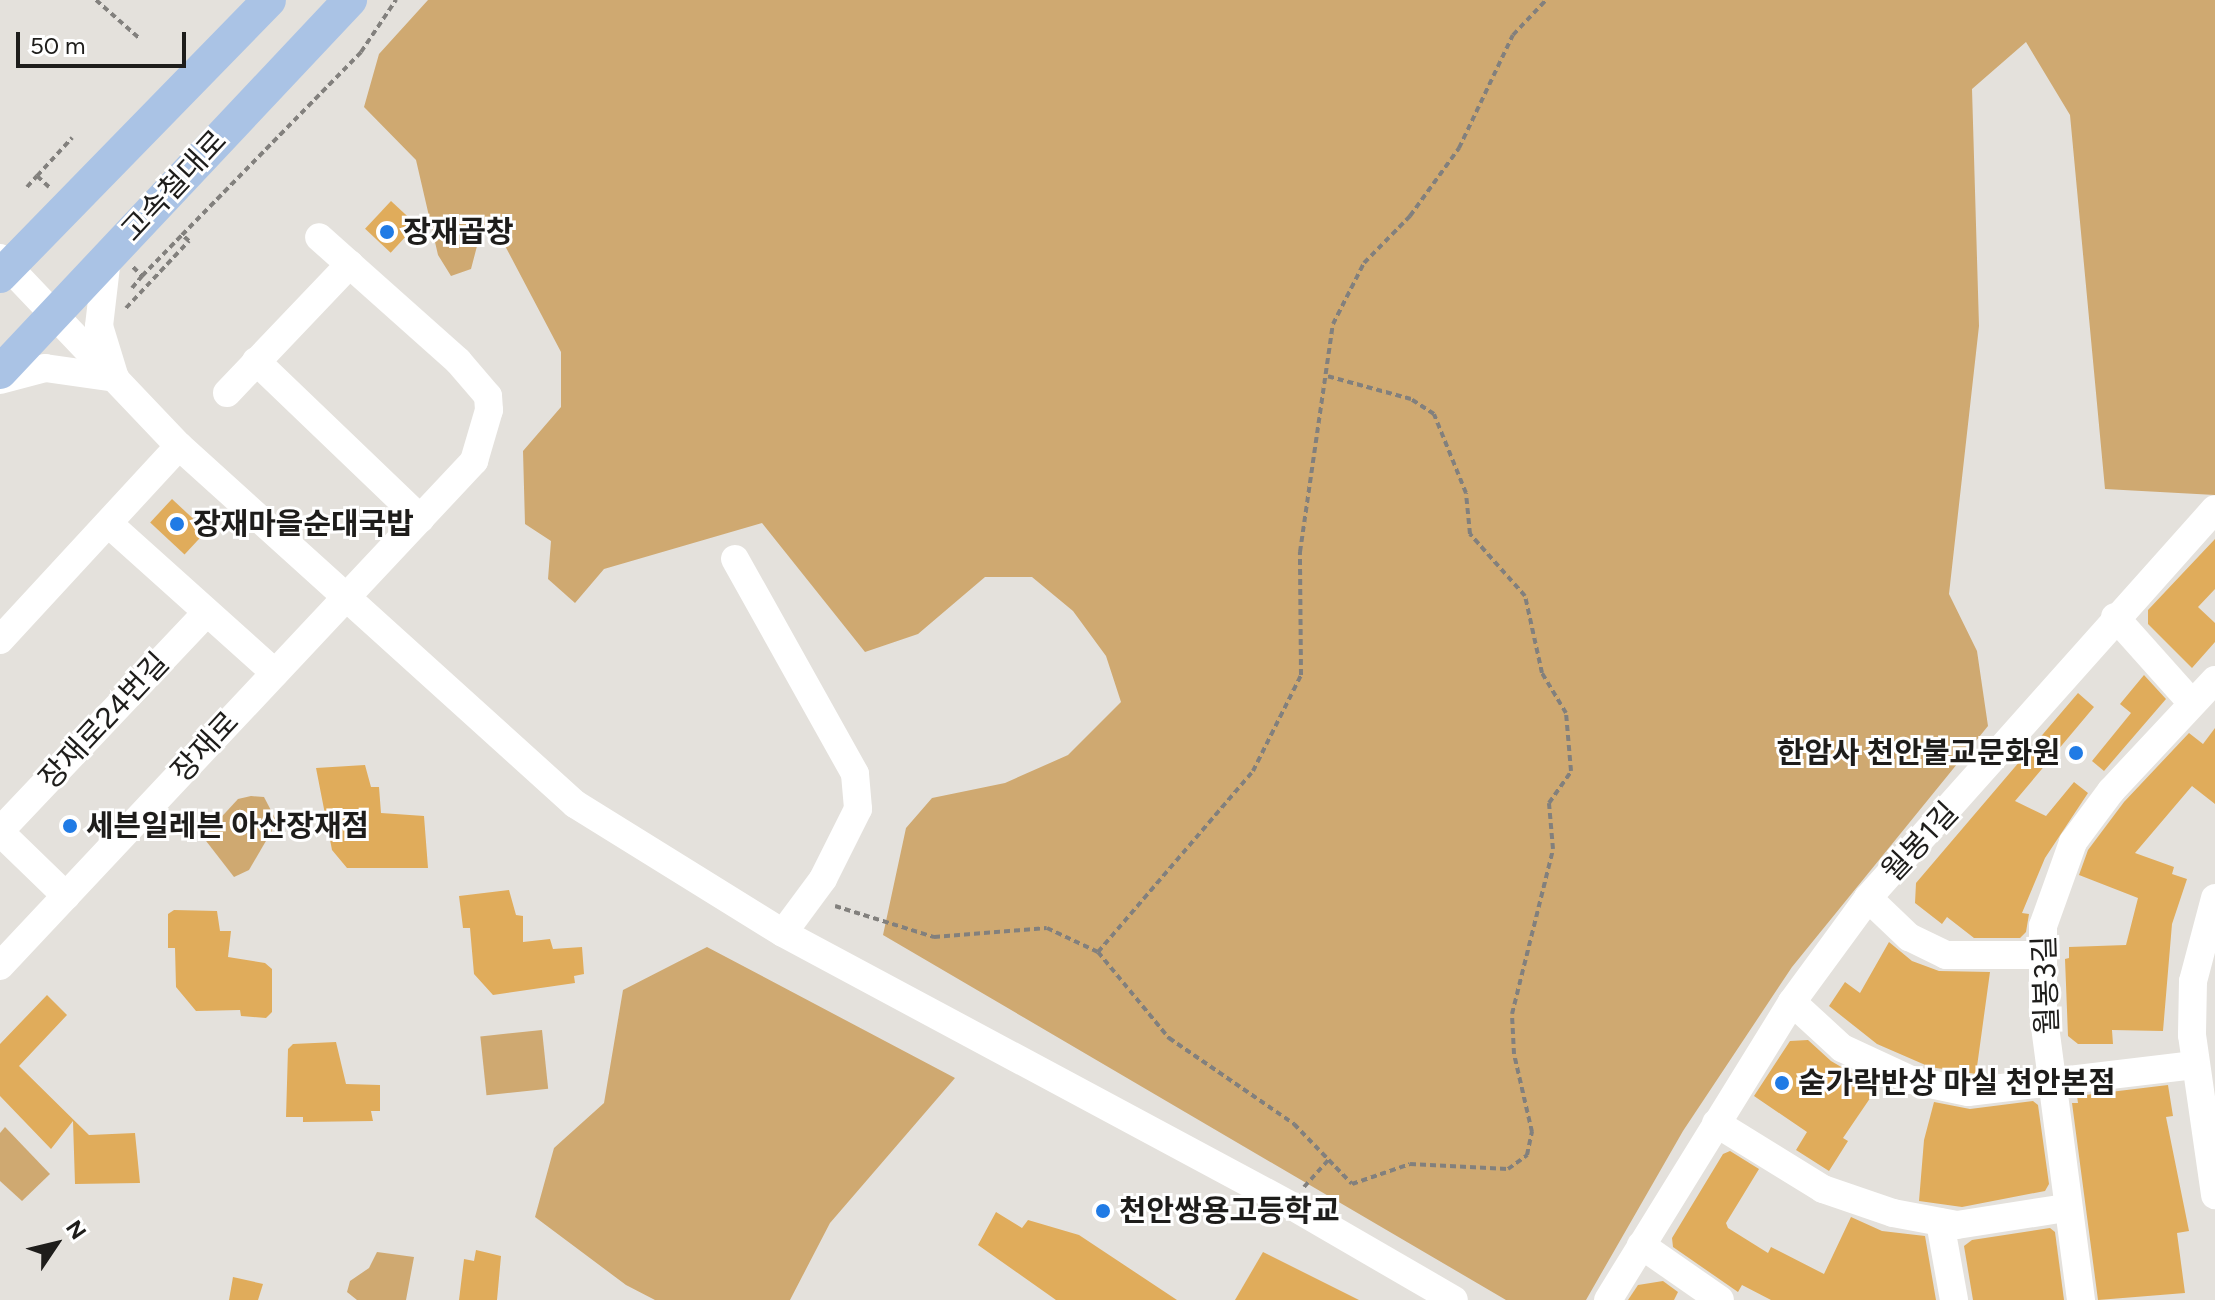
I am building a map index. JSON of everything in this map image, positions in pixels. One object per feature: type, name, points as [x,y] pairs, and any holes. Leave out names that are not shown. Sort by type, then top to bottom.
[{"type":"main road","name":"고속철대로","points":[[3,267],[269,0]]},
{"type":"main road","name":"고속철대로","points":[[0,372],[350,0]]},
{"type":"street","name":"장재로","points":[[0,966],[474,461],[489,410],[488,396],[458,361],[319,237]]},
{"type":"street","points":[[107,258],[99,326],[115,378]]},
{"type":"street","points":[[227,393],[350,264]]},
{"type":"street","points":[[3,267],[54,313],[179,446],[575,804],[783,933],[1292,1206],[1448,1298]]},
{"type":"street","points":[[256,361],[421,519]]},
{"type":"street","points":[[0,380],[45,368],[115,378]]},
{"type":"street","points":[[0,640],[179,446]]},
{"type":"street","name":"월봉1길","points":[[1608,1300],[1792,1002],[1868,898],[1957,804],[2115,617],[2215,509]]},
{"type":"street","points":[[109,524],[275,673]]},
{"type":"street","points":[[735,559],[855,774],[858,809],[812,893],[783,933]]},
{"type":"street","name":"장재로24번길","points":[[66,896],[0,831],[207,612]]},
{"type":"street","points":[[2115,617],[2191,702]]},
{"type":"street","name":"월봉3길","points":[[2081,1300],[2066,1208],[2052,1083],[2043,926],[2073,842],[2191,702],[2215,680]]},
{"type":"street","points":[[1868,898],[1909,937],[1946,955],[2043,955]]},
{"type":"street","points":[[2215,898],[2193,981],[2194,1065],[2215,1195]]},
{"type":"street","points":[[1792,1002],[1842,1048],[1911,1080],[1968,1092],[2194,1065]]},
{"type":"street","points":[[1716,1123],[1823,1189],[1940,1222],[1957,1225],[2066,1208]]},
{"type":"street","points":[[1940,1222],[1954,1300]]},
{"type":"street","points":[[1641,1245],[1720,1300]]},
{"type":"path","points":[[96,0],[139,38]]},
{"type":"path","points":[[147,271],[361,52],[396,0]]},
{"type":"path","points":[[1098,952],[1253,771],[1295,693],[1303,661],[1300,552],[1333,324],[1364,263],[1410,216],[1459,148],[1507,44],[1546,0]]},
{"type":"path","points":[[42,171],[72,138]]},
{"type":"path","points":[[27,187],[37,176]]},
{"type":"path","points":[[121,313],[189,241],[182,235]]},
{"type":"path","points":[[132,288],[142,276]]},
{"type":"path","points":[[812,893],[847,912],[934,937],[1047,928],[1098,952],[1169,1038],[1294,1124],[1352,1184],[1410,1164],[1508,1169],[1527,1155],[1532,1132],[1514,1054],[1512,1014],[1553,849],[1549,803],[1571,771],[1566,713],[1542,673],[1525,596],[1470,534],[1466,493],[1434,414],[1411,399],[1327,376]]},
{"type":"path","points":[[1292,1206],[1329,1159]]},
{"type":"shaded area","points":[[428,0],[2215,0],[2215,495],[2105,489],[2070,115],[2026,42],[1972,89],[1979,326],[1949,594],[1977,651],[1988,726],[1792,967],[1683,1131],[1586,1300],[1506,1300],[883,935],[906,828],[932,798],[1005,783],[1068,755],[1121,702],[1106,656],[1073,611],[1032,577],[985,577],[918,634],[865,652],[762,523],[604,569],[575,603],[548,579],[551,541],[525,524],[523,451],[561,407],[561,352],[502,240],[481,231],[471,269],[451,276],[438,255],[416,160],[364,107],[379,54]]},
{"type":"shaded area","points":[[264,797],[277,822],[249,870],[234,877],[203,837],[238,799]]},
{"type":"shaded area","points":[[707,947],[955,1078],[830,1223],[790,1300],[655,1300],[626,1285],[535,1217],[554,1148],[604,1103],[623,990]]},
{"type":"shaded area","points":[[542,1030],[548,1089],[487,1095],[480,1036]]},
{"type":"shaded area","points":[[5,1127],[50,1174],[22,1201],[0,1181],[0,1133]]},
{"type":"shaded area","points":[[377,1252],[414,1257],[406,1300],[357,1300],[347,1292],[350,1281],[369,1268]]},
{"type":"building","points":[[391,201],[417,225],[391,253],[365,229]]},
{"type":"building","points":[[172,499],[206,531],[185,554],[150,522]]},
{"type":"building","points":[[2215,539],[2215,589],[2198,607],[2215,623],[2215,642],[2192,668],[2148,624],[2148,610]]},
{"type":"building","points":[[2144,675],[2166,699],[2104,771],[2092,761],[2131,713],[2120,704]]},
{"type":"building","points":[[2078,693],[2094,707],[2015,801],[2046,816],[2074,782],[2088,793],[2045,858],[2022,913],[2029,914],[2026,932],[2020,938],[1974,938],[1947,917],[1942,924],[1915,903],[1916,883]]},
{"type":"building","points":[[2215,728],[2215,804],[2192,786],[2135,853],[2174,867],[2172,874],[2187,879],[2172,924],[2163,1031],[2112,1030],[2113,1044],[2078,1044],[2068,1036],[2065,959],[2069,958],[2069,947],[2126,945],[2138,898],[2079,875],[2088,850],[2124,802],[2189,733],[2203,744]]},
{"type":"building","points":[[365,765],[371,787],[379,787],[381,813],[424,816],[428,868],[347,868],[332,850],[316,768]]},
{"type":"building","points":[[509,890],[516,915],[523,916],[523,942],[550,939],[553,949],[582,947],[584,974],[574,976],[575,983],[493,995],[474,974],[470,928],[463,928],[459,896]]},
{"type":"building","points":[[174,910],[217,911],[220,931],[231,931],[228,957],[265,963],[272,969],[272,1012],[266,1018],[241,1016],[240,1010],[196,1011],[176,987],[175,948],[168,948],[168,914]]},
{"type":"building","points":[[1889,942],[1912,961],[1939,971],[1990,972],[1976,1074],[1930,1067],[1877,1044],[1829,1006],[1845,982],[1860,993]]},
{"type":"building","points":[[47,995],[67,1015],[19,1066],[89,1135],[135,1133],[140,1183],[75,1184],[73,1121],[51,1149],[0,1096],[0,1044]]},
{"type":"building","points":[[1808,1040],[1831,1061],[1877,1088],[1843,1138],[1848,1141],[1829,1171],[1796,1150],[1807,1132],[1754,1096],[1790,1041]]},
{"type":"building","points":[[336,1042],[346,1084],[380,1085],[380,1111],[371,1111],[373,1121],[303,1122],[303,1117],[286,1117],[288,1049],[293,1044]]},
{"type":"building","points":[[2168,1085],[2173,1116],[2166,1117],[2189,1231],[2177,1233],[2185,1293],[2098,1300],[2072,1103],[2078,1103],[2077,1096]]},
{"type":"building","points":[[2033,1101],[2038,1105],[2049,1184],[2045,1191],[1962,1207],[1919,1201],[1924,1140],[1934,1102],[1970,1109]]},
{"type":"building","points":[[1730,1151],[1759,1169],[1726,1223],[1728,1228],[1768,1253],[1771,1247],[1824,1274],[1851,1217],[1882,1231],[1925,1236],[1936,1300],[1771,1300],[1742,1285],[1738,1292],[1673,1247],[1672,1238],[1723,1154]]},
{"type":"building","points":[[996,1212],[1022,1228],[1028,1220],[1079,1235],[1177,1300],[1056,1300],[978,1245]]},
{"type":"building","points":[[2050,1228],[2055,1232],[2064,1300],[1973,1300],[1964,1246],[1972,1240]]},
{"type":"building","points":[[476,1250],[501,1256],[497,1300],[459,1300],[464,1259],[474,1261]]},
{"type":"building","points":[[1263,1252],[1359,1300],[1235,1300]]},
{"type":"building","points":[[233,1277],[263,1284],[258,1300],[229,1300]]},
{"type":"building","points":[[1663,1281],[1678,1292],[1674,1300],[1628,1300],[1638,1285]]},
{"type":"place","name":"장재곱창","points":[[387,232]]},
{"type":"place","name":"장재마을순대국밥","points":[[177,524]]},
{"type":"place","name":"한암사 천안불교문화원","points":[[2076,753]]},
{"type":"place","name":"세븐일레븐 아산장재점","points":[[70,826]]},
{"type":"place","name":"숟가락반상 마실 천안본점","points":[[1782,1083]]},
{"type":"place","name":"천안쌍용고등학교","points":[[1103,1211]]}]
